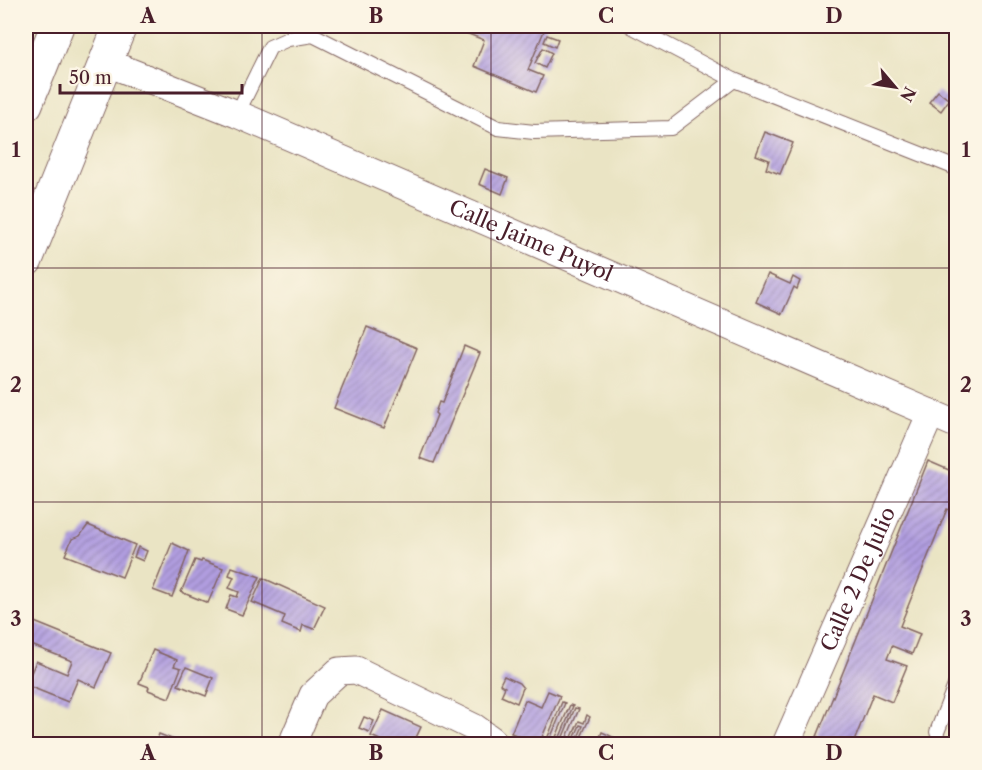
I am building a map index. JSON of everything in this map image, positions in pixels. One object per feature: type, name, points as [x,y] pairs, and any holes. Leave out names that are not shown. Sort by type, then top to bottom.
[{"type":"main road","points":[[26,104],[57,26]]},
{"type":"main road","points":[[26,260],[120,26]]},
{"type":"street","name":"Calle Jaime Puyol","points":[[105,62],[237,114],[957,424]]},
{"type":"street","name":"Calle 2 De Julio","points":[[786,744],[931,413]]},
{"type":"street","points":[[292,744],[313,695],[339,671],[356,670],[475,728],[494,744]]},
{"type":"lane","points":[[631,26],[734,80],[957,168]]},
{"type":"lane","points":[[237,114],[270,47],[288,39],[313,35],[498,128],[534,132],[671,128],[734,80]]},
{"type":"lane","points":[[937,732],[957,683]]},
{"type":"building","points":[[469,26],[546,26],[528,70],[543,76],[536,92],[474,66],[484,40],[466,33]]},
{"type":"building","points":[[547,35],[558,39],[555,47],[544,42]]},
{"type":"building","points":[[543,48],[552,53],[545,68],[535,63]]},
{"type":"building","points":[[938,91],[949,100],[941,111],[929,102]]},
{"type":"building","points":[[765,132],[793,143],[780,174],[766,169],[769,160],[756,155]]},
{"type":"building","points":[[485,169],[508,178],[502,194],[479,184]]},
{"type":"building","points":[[768,274],[790,284],[793,277],[800,281],[797,289],[794,287],[782,314],[756,302]]},
{"type":"building","points":[[367,327],[417,348],[384,428],[334,408]]},
{"type":"building","points":[[464,346],[480,353],[434,463],[420,458],[437,415],[435,413],[439,402],[442,403]]},
{"type":"building","points":[[928,461],[956,473],[956,512],[947,509],[900,626],[920,634],[912,654],[892,646],[887,659],[907,666],[892,702],[873,694],[853,744],[814,744]]},
{"type":"building","points":[[88,525],[135,545],[122,577],[65,555],[72,539],[80,536]]},
{"type":"building","points":[[172,543],[189,551],[172,597],[153,590]]},
{"type":"building","points":[[138,547],[147,551],[143,561],[134,557]]},
{"type":"building","points":[[195,560],[201,562],[202,560],[223,568],[208,603],[181,592]]},
{"type":"building","points":[[232,567],[260,577],[242,615],[226,609],[231,595],[237,597],[239,592],[229,588],[234,577],[229,575]]},
{"type":"building","points":[[263,578],[325,606],[314,629],[303,625],[301,632],[282,624],[285,616],[252,602]]},
{"type":"building","points":[[27,619],[111,653],[96,687],[78,679],[68,702],[26,685],[36,661],[67,674],[72,661],[26,643]]},
{"type":"building","points":[[153,650],[177,660],[174,666],[181,668],[169,698],[148,690],[149,687],[139,683]]},
{"type":"building","points":[[186,667],[213,678],[206,696],[178,685]]},
{"type":"building","points":[[504,676],[519,683],[523,688],[517,703],[501,696],[505,687],[500,684]]},
{"type":"building","points":[[548,691],[560,696],[539,744],[511,733],[525,700],[541,707]]},
{"type":"building","points":[[562,702],[565,703],[548,744],[545,744]]},
{"type":"building","points":[[570,705],[573,706],[557,744],[553,744]]},
{"type":"building","points":[[575,708],[579,709],[564,744],[560,744]]},
{"type":"building","points":[[383,710],[421,727],[413,744],[389,744],[371,736]]},
{"type":"building","points":[[587,715],[590,717],[578,744],[575,744],[583,726],[580,725],[572,744],[569,744],[579,721],[584,723]]},
{"type":"building","points":[[364,717],[374,721],[369,732],[359,728]]},
{"type":"building","points":[[602,732],[615,738],[612,744],[597,744]]},
{"type":"building","points":[[159,734],[184,744],[155,744]]}]
